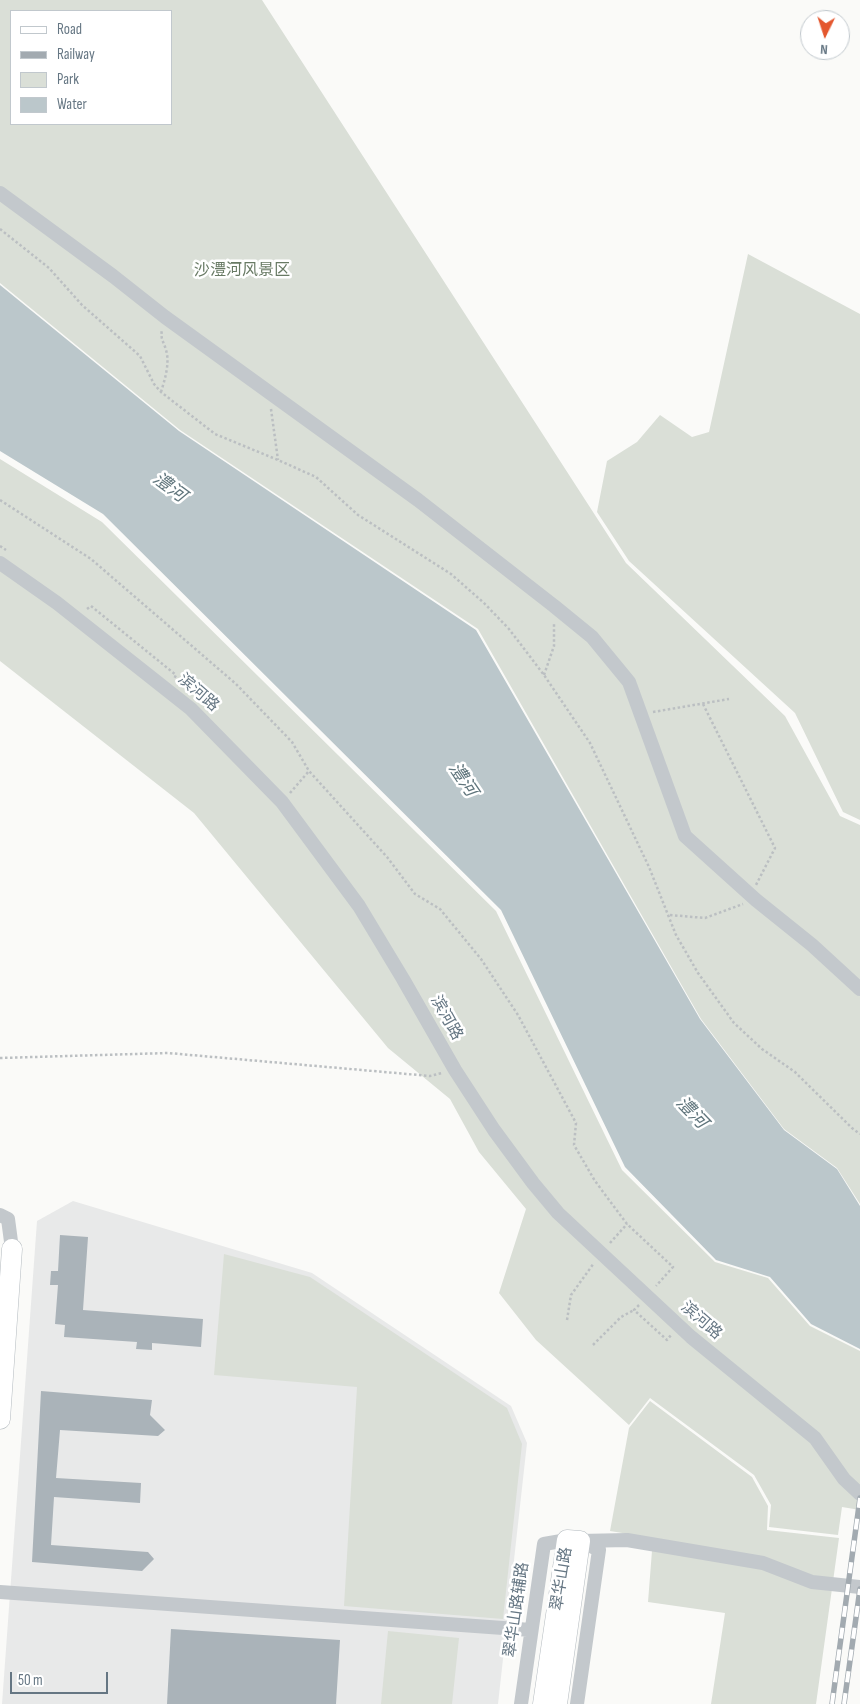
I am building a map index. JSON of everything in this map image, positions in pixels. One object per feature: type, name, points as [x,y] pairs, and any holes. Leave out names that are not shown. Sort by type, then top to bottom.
[{"type":"main road","points":[[0,1419],[12,1249]]},
{"type":"main road","name":"翠华山路","points":[[543,1704],[574,1540]]},
{"type":"main road","name":"翠华山路","points":[[557,1704],[574,1540]]},
{"type":"street","points":[[0,192],[165,316],[418,500],[592,638],[629,682],[685,836],[860,988]]},
{"type":"street","name":"滨河路","points":[[0,563],[57,603],[191,709],[282,802],[359,906],[404,979],[454,1070],[494,1130],[558,1213],[691,1337],[815,1438],[844,1479],[860,1494]]},
{"type":"street","points":[[0,1215],[8,1219],[12,1249]]},
{"type":"street","points":[[574,1540],[627,1540],[763,1563],[812,1582],[860,1587]]},
{"type":"street","points":[[574,1540],[599,1550],[577,1704]]},
{"type":"street","name":"翠华山路辅路","points":[[521,1704],[544,1544],[574,1540]]},
{"type":"street","points":[[0,1592],[531,1630]]},
{"type":"path","points":[[0,229],[49,268],[82,305],[140,356],[154,384],[161,392],[214,434],[316,477],[358,516],[451,574],[484,603],[509,629],[544,675],[590,743],[649,867],[670,915],[676,935],[698,972],[734,1023],[762,1049],[795,1072],[860,1134]]},
{"type":"path","points":[[161,392],[166,374],[167,352],[161,338],[165,316]]},
{"type":"path","points":[[270,393],[278,460]]},
{"type":"path","points":[[0,500],[91,559],[236,684],[292,742],[309,772],[387,857],[415,894],[440,909],[481,959],[518,1015],[576,1123],[574,1145],[595,1181],[627,1224],[672,1267],[647,1296]]},
{"type":"path","points":[[544,675],[554,646],[554,606]]},
{"type":"path","points":[[642,714],[728,699]]},
{"type":"path","points":[[670,915],[705,918],[754,897],[775,848],[703,704]]},
{"type":"path","points":[[282,802],[309,772]]},
{"type":"path","points":[[0,1058],[168,1053],[430,1076],[454,1070]]},
{"type":"path","points":[[566,1320],[571,1295],[600,1254],[627,1224]]},
{"type":"path","points":[[593,1345],[621,1317],[634,1310]]},
{"type":"shaded area","points":[[73,1201],[312,1273],[511,1406],[527,1443],[498,1704],[2,1704],[37,1221]]},
{"type":"green space","name":"沙澧河风景区","points":[[0,0],[262,0],[626,563],[785,716],[840,816],[860,825],[860,1204],[837,1168],[784,1129],[701,1019],[478,629],[180,430],[0,283]]},
{"type":"green space","points":[[748,254],[860,314],[860,820],[843,812],[795,713],[629,561],[597,512],[607,461],[637,442],[660,415],[692,437],[709,432]]},
{"type":"green space","points":[[0,459],[102,522],[496,911],[622,1170],[715,1262],[768,1278],[810,1326],[860,1351],[860,1510],[842,1507],[838,1535],[769,1527],[771,1505],[754,1475],[650,1398],[629,1425],[536,1340],[499,1293],[526,1209],[479,1152],[450,1099],[388,1048],[194,813],[0,661]]},
{"type":"green space","points":[[224,1254],[310,1277],[507,1408],[522,1444],[503,1619],[344,1606],[357,1387],[214,1375]]},
{"type":"green space","points":[[650,1401],[752,1477],[768,1506],[767,1530],[839,1538],[816,1704],[711,1704],[725,1613],[648,1602],[653,1538],[610,1531],[629,1428]]},
{"type":"green space","points":[[388,1631],[459,1638],[452,1704],[381,1704]]},
{"type":"water","name":"澧河","points":[[0,285],[179,431],[476,630],[700,1019],[784,1130],[837,1169],[860,1206],[860,1349],[811,1324],[770,1277],[716,1260],[625,1167],[501,910],[103,514],[0,451]]},
{"type":"building","points":[[60,1235],[88,1237],[83,1310],[203,1319],[201,1347],[152,1343],[152,1350],[136,1349],[137,1342],[64,1337],[65,1325],[55,1324],[58,1285],[50,1285],[51,1271],[58,1271]]},
{"type":"building","points":[[41,1391],[152,1400],[150,1415],[165,1430],[158,1436],[60,1430],[56,1478],[141,1483],[140,1503],[54,1497],[51,1545],[148,1552],[154,1559],[142,1571],[32,1562]]},
{"type":"building","points":[[171,1629],[340,1640],[336,1704],[167,1704]]},
{"type":"railway","points":[[832,1704],[860,1498]]},
{"type":"railway","points":[[844,1704],[860,1589]]}]
